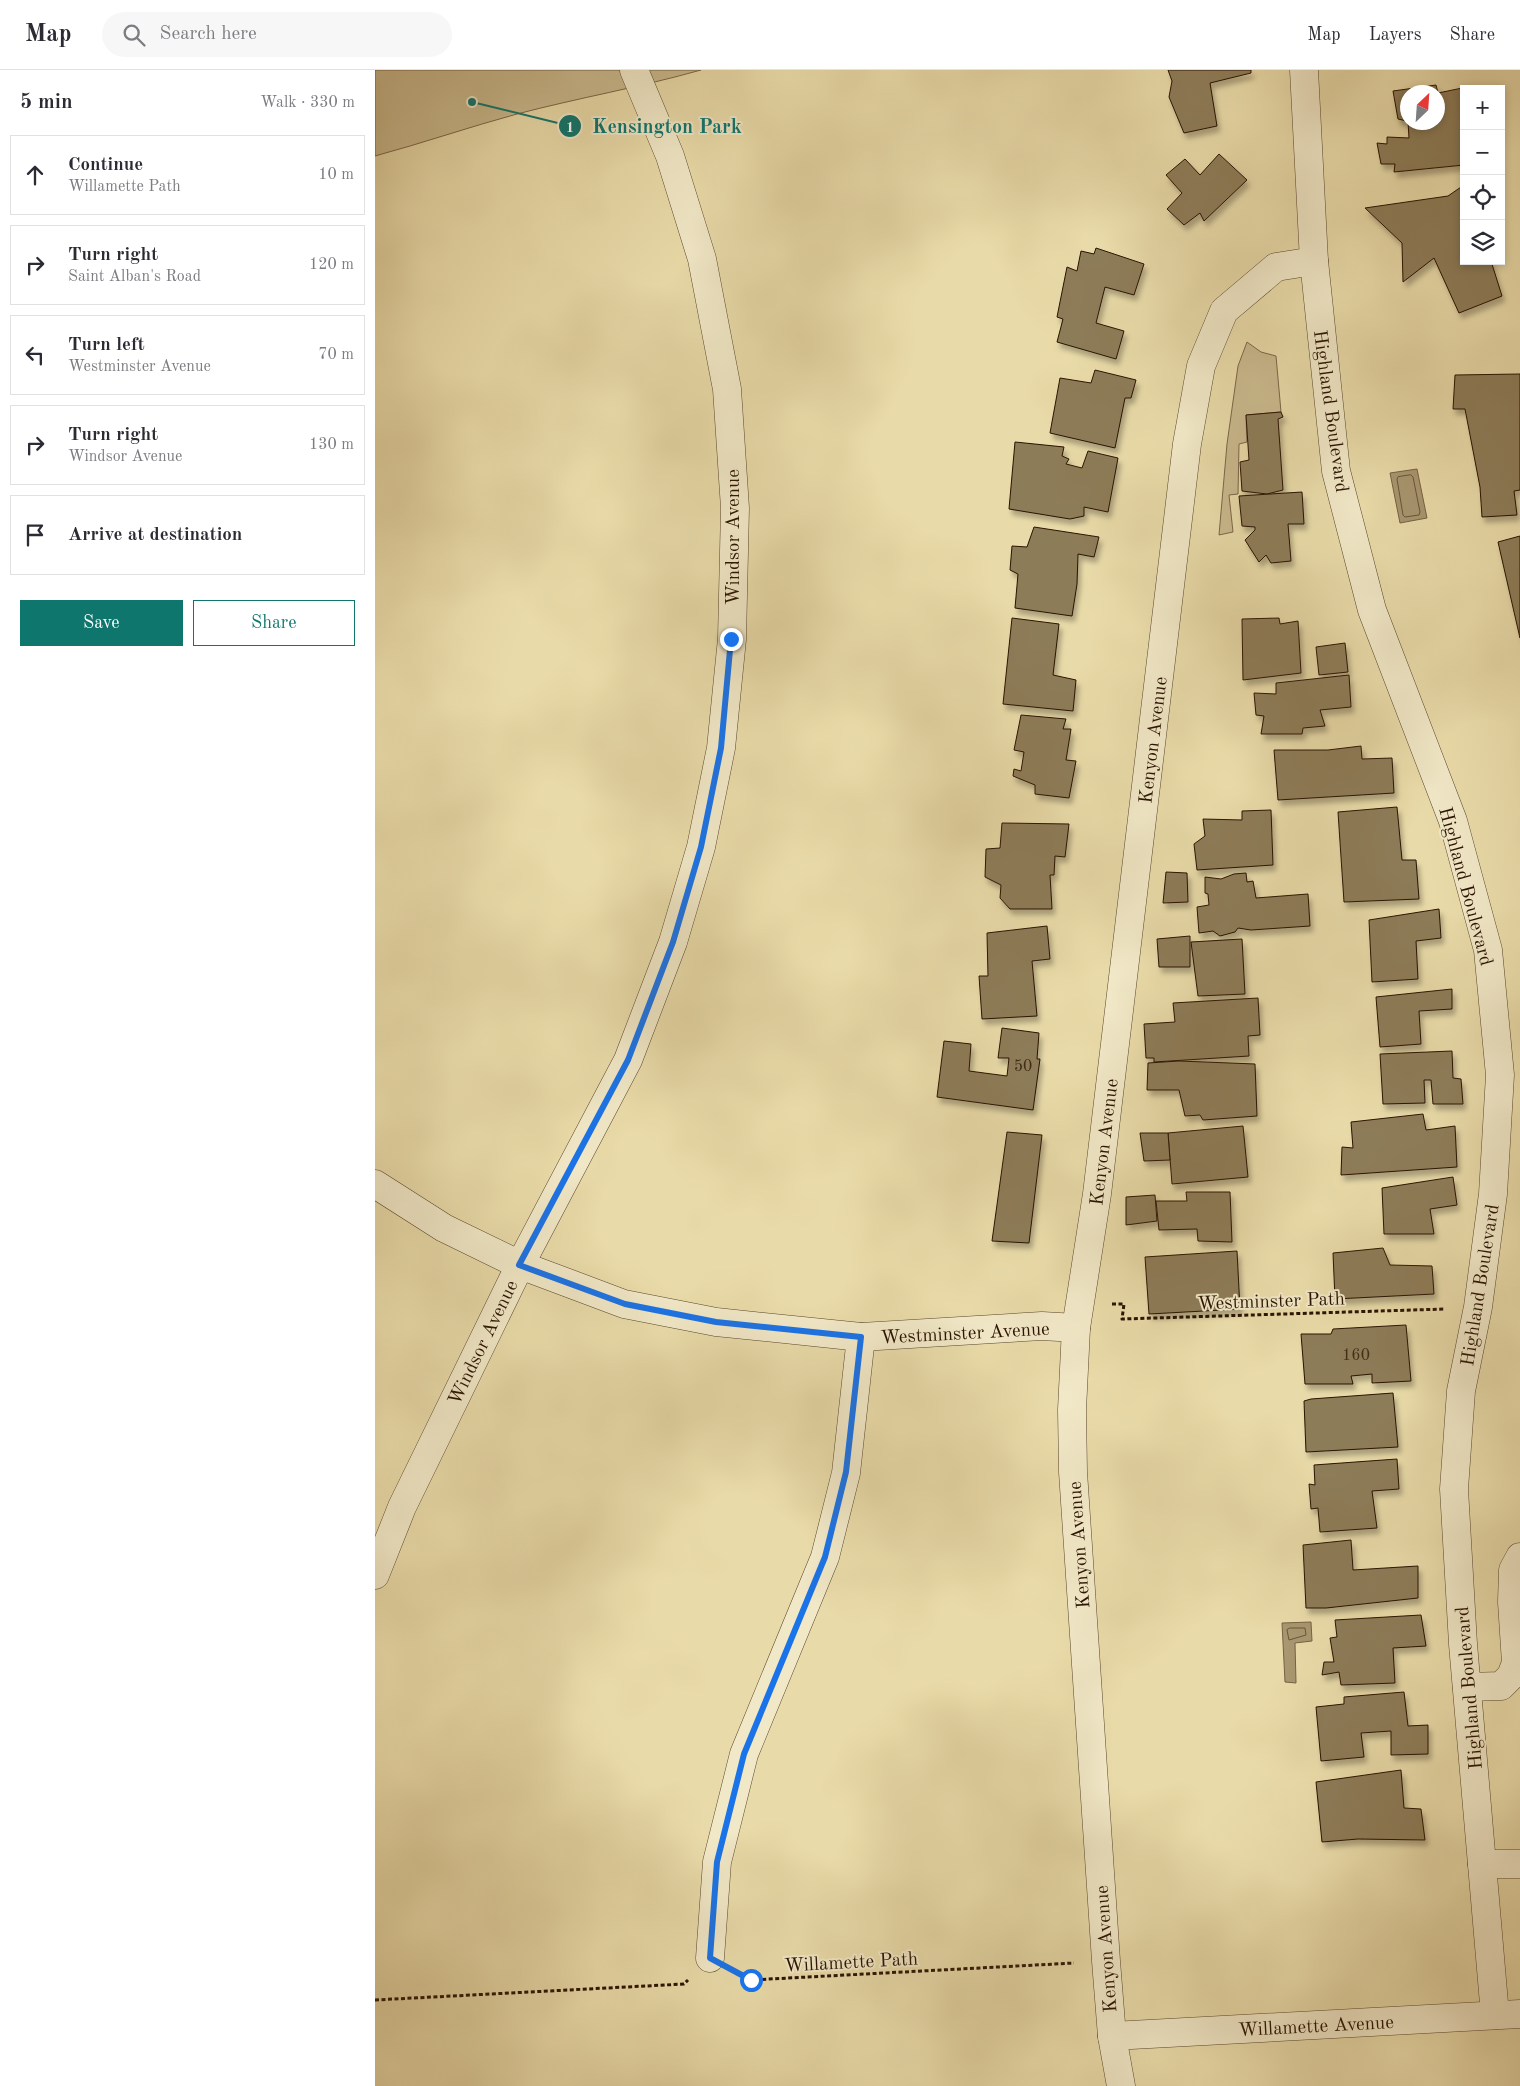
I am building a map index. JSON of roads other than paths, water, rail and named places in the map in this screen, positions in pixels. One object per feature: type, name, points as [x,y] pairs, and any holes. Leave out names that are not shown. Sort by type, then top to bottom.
[{"type":"street","name":"Windsor Avenue","points":[[375,1575],[402,1507],[519,1265],[628,1060],[673,942],[701,847],[721,748],[731,639],[735,508],[727,389],[702,259],[671,156],[634,70]]},
{"type":"street","name":"Highland Boulevard","points":[[1304,70],[1313,261],[1336,471],[1372,610],[1453,820],[1488,950],[1500,1075],[1493,1194],[1478,1308],[1461,1392],[1454,1489],[1467,1687],[1482,1864],[1508,2015]]},
{"type":"street","name":"Kenyon Avenue","points":[[1121,2086],[1112,2036],[1106,1961],[1073,1472],[1072,1410],[1079,1315],[1099,1184],[1187,444],[1201,366],[1224,311],[1276,266],[1313,261]]},
{"type":"street","name":"Westminster Avenue","points":[[375,1184],[444,1228],[519,1265],[625,1304],[716,1322],[861,1337],[1042,1326],[1079,1315]]},
{"type":"street","points":[[710,1958],[717,1862],[744,1754],[825,1557],[846,1472],[861,1337]]},
{"type":"street","points":[[1467,1687],[1501,1686],[1511,1676],[1516,1663],[1512,1602],[1513,1570],[1520,1556]]},
{"type":"street","points":[[1482,1864],[1520,1864]]},
{"type":"street","name":"Willamette Avenue","points":[[1112,2036],[1508,2015]]},
{"type":"water","points":[[1417,469],[1427,518],[1400,523],[1390,473]]},
{"type":"water","points":[[1311,1622],[1312,1641],[1295,1643],[1296,1683],[1285,1682],[1282,1623]]},
{"type":"place","name":"Kensington Park","points":[[472,102]]}]
